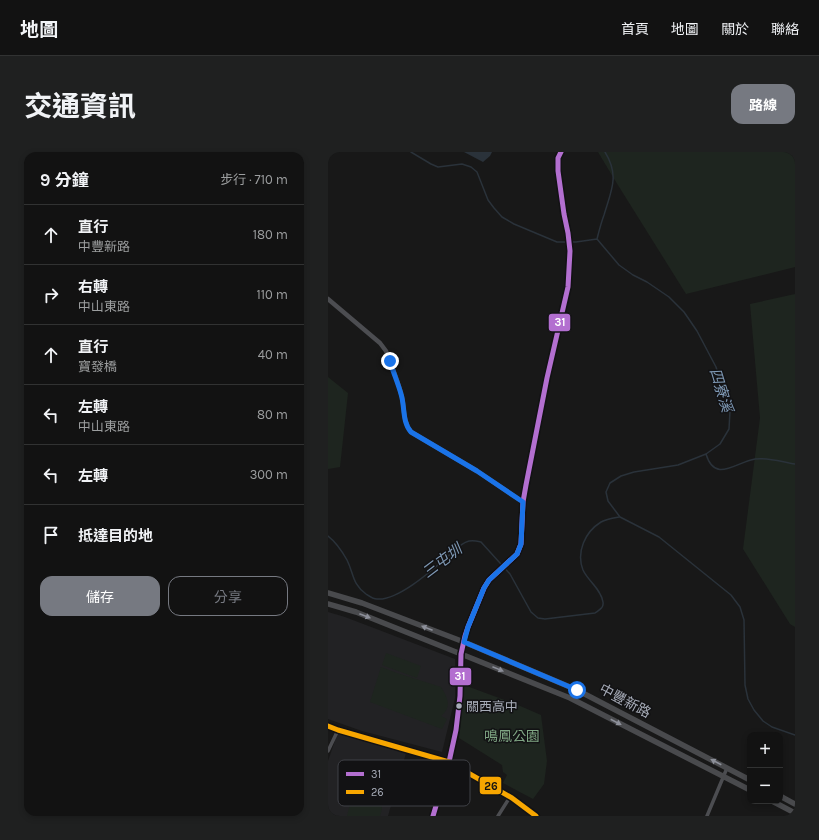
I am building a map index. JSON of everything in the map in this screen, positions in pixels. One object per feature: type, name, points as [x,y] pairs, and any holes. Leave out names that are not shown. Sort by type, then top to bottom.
[{"type":"main road","name":"中豐新路","points":[[328,593],[362,603],[464,642],[577,690],[747,778]]},
{"type":"main road","name":"中豐新路","points":[[328,604],[356,612],[570,698],[747,789]]},
{"type":"main road","points":[[783,798],[795,804]]},
{"type":"main road","points":[[777,804],[795,813]]},
{"type":"street","points":[[448,760],[456,730],[460,703],[461,654],[468,627],[484,588],[489,580],[517,554],[521,544],[523,502],[536,428],[568,287],[570,251],[558,171],[558,158],[561,152]]},
{"type":"street","points":[[328,299],[383,346],[401,393],[405,421],[411,432],[477,471],[523,502]]},
{"type":"street","points":[[328,726],[441,760]]},
{"type":"street","points":[[328,751],[338,730]]},
{"type":"street","points":[[707,816],[727,768]]},
{"type":"street","points":[[470,774],[510,797],[536,816]]},
{"type":"street","points":[[498,816],[510,797]]},
{"type":"street","points":[[434,816],[437,806]]},
{"type":"shaded area","points":[[464,152],[492,152],[483,162]]},
{"type":"shaded area","points":[[328,612],[345,617],[455,659],[455,698],[442,752],[362,731],[328,719]]},
{"type":"shaded area","points":[[338,732],[406,753],[404,760],[338,760],[338,806],[391,806],[388,816],[328,816],[328,761]]},
{"type":"green space","points":[[598,152],[795,152],[795,267],[686,294]]},
{"type":"green space","points":[[795,294],[795,627],[790,624],[743,549],[760,418],[750,304]]},
{"type":"green space","points":[[328,377],[348,393],[340,467],[328,469]]},
{"type":"green space","points":[[386,653],[421,666],[417,678],[382,665]]},
{"type":"green space","points":[[381,667],[441,687],[448,702],[447,709],[441,716],[447,719],[442,729],[370,702]]},
{"type":"green space","name":"鳴鳳公園","points":[[464,685],[541,715],[547,761],[544,784],[533,799],[503,783],[507,775],[503,772],[502,765],[459,738]]},
{"type":"green space","points":[[350,806],[382,806],[380,816],[347,816]]},
{"type":"waterway","name":"四寮溪","points":[[411,152],[438,167],[462,164],[471,167],[477,172],[488,200],[494,208],[502,217],[514,224],[557,242],[576,242],[597,239],[619,265],[669,297],[684,312],[697,331],[716,367],[730,411],[729,429],[720,444],[706,454],[678,465],[634,472],[621,476],[610,483],[606,492],[608,501],[620,517],[659,537],[731,595],[740,607],[744,620],[745,685],[748,699],[754,710],[763,721],[772,727],[795,735]]},
{"type":"waterway","points":[[597,239],[613,184],[612,169],[605,152]]},
{"type":"waterway","points":[[706,454],[710,463],[715,468],[720,470],[734,467],[755,459],[770,459],[795,464]]},
{"type":"waterway","name":"三屯圳","points":[[328,536],[341,550],[356,583],[361,590],[368,596],[377,599],[394,595],[413,585],[462,544],[471,541],[481,542],[510,574],[531,612],[538,618],[545,619],[595,613],[600,610],[603,604],[602,597],[583,570],[581,563],[581,550],[586,537],[595,526],[605,520],[619,517]]},
{"type":"transit line","name":"31","points":[[449,760],[456,730],[460,696],[461,654],[465,636],[484,588],[489,580],[517,554],[521,544],[523,502],[526,485],[547,378],[568,287],[570,251],[558,171],[558,158],[561,152]]},
{"type":"transit line","name":"26","points":[[328,726],[442,760]]},
{"type":"transit line","name":"26","points":[[470,774],[512,798],[536,816]]},
{"type":"transit line","name":"31","points":[[433,816],[436,806]]},
{"type":"place","name":"關西高中","points":[[459,706]]},
{"type":"route","points":[[390,361],[403,399],[405,421],[411,432],[477,471],[523,502],[521,544],[517,554],[489,580],[484,588],[468,627],[464,642],[577,690]]}]
